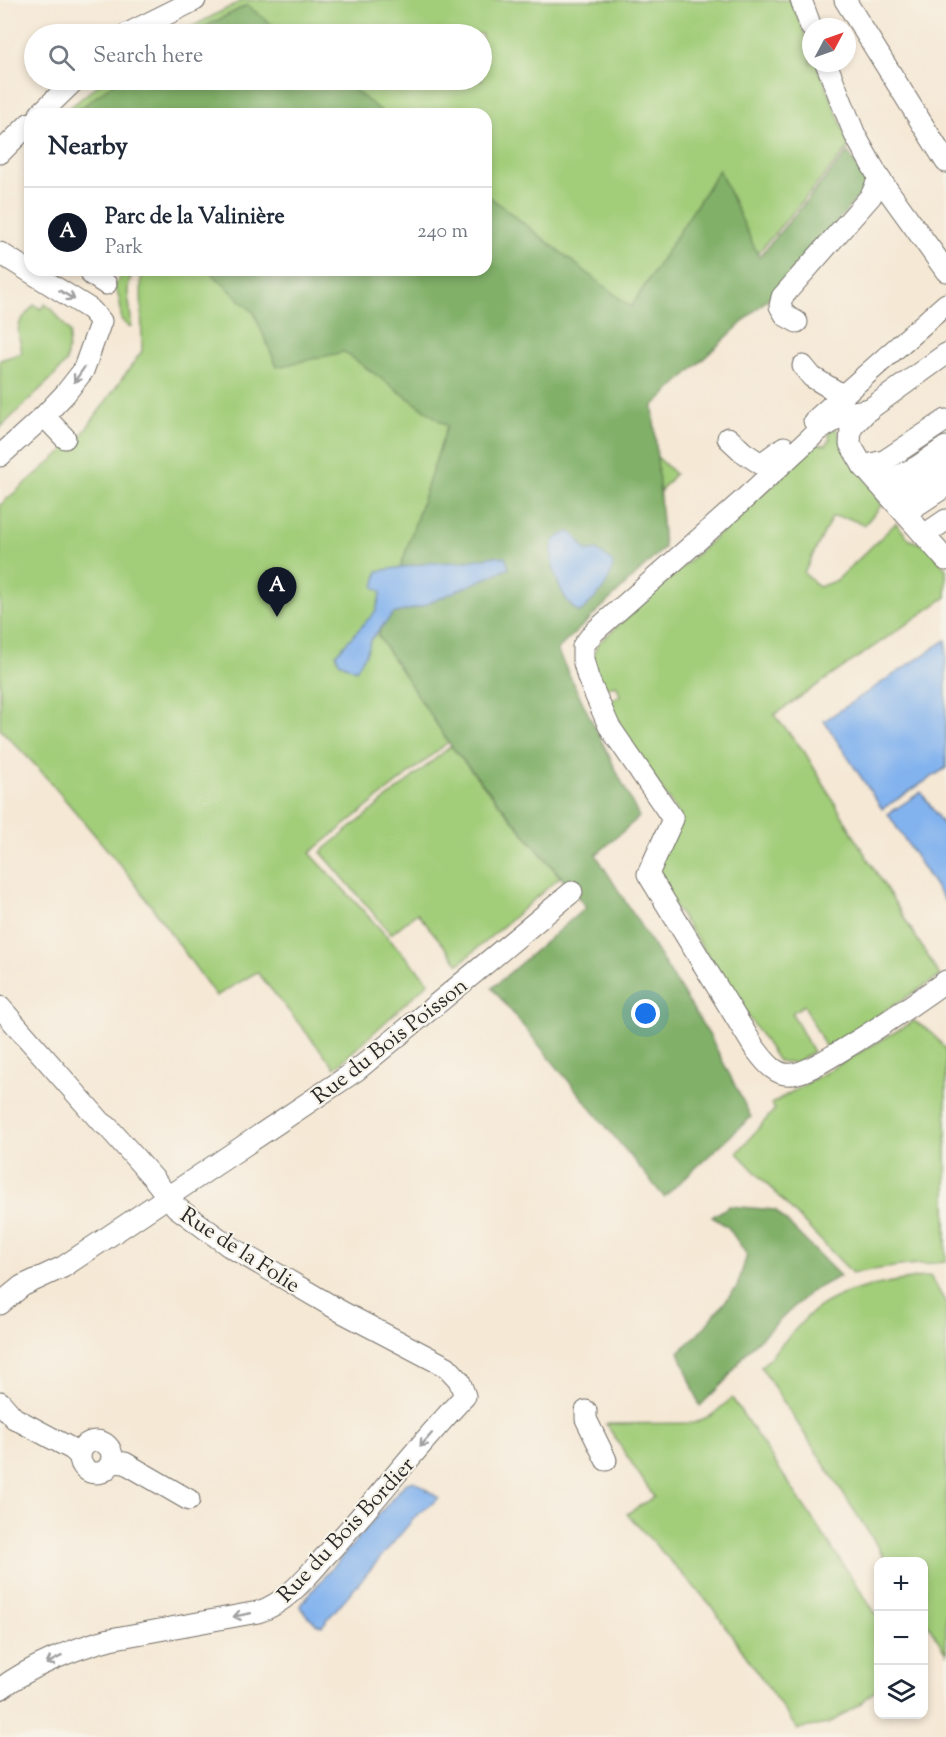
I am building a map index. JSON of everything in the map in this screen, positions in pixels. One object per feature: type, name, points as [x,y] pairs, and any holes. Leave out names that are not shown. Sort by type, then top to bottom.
[{"type":"street","points":[[147,24],[195,0]]},
{"type":"street","points":[[801,0],[808,18]]},
{"type":"street","points":[[836,0],[922,124]]},
{"type":"street","points":[[845,0],[946,162]]},
{"type":"street","points":[[830,72],[855,135],[879,178],[946,271]]},
{"type":"street","points":[[45,108],[64,90]]},
{"type":"street","points":[[0,153],[24,129]]},
{"type":"street","points":[[797,322],[786,316],[780,306],[782,297],[871,196],[879,178]]},
{"type":"street","points":[[0,253],[24,268]]},
{"type":"street","points":[[0,456],[44,416],[83,371],[101,321],[90,309],[37,276]]},
{"type":"street","points":[[728,438],[742,452],[761,464],[784,447],[946,305]]},
{"type":"street","points":[[918,525],[863,466],[850,444],[851,428],[870,409],[946,354]]},
{"type":"street","points":[[803,366],[812,377],[843,396]]},
{"type":"street","points":[[870,409],[847,413],[819,430],[594,632],[583,646],[583,659],[588,678],[609,726],[673,819],[648,874],[754,1047],[769,1066],[781,1073],[793,1074],[820,1063],[885,1024],[946,981]]},
{"type":"street","points":[[44,416],[65,438]]},
{"type":"street","points":[[863,466],[884,461],[946,420]]},
{"type":"street","points":[[918,525],[916,467],[946,447]]},
{"type":"street","points":[[918,525],[946,468]]},
{"type":"street","points":[[918,525],[946,486]]},
{"type":"street","points":[[918,525],[946,501]]},
{"type":"street","points":[[918,525],[946,520]]},
{"type":"street","name":"Rue du Bois Poisson","points":[[0,1304],[22,1286],[63,1267],[357,1070],[572,892]]},
{"type":"street","name":"Rue de la Folie","points":[[0,1007],[154,1179],[176,1207],[229,1246],[342,1312],[447,1367],[459,1380],[465,1396]]},
{"type":"street","name":"Rue du Bois Bordier","points":[[0,1689],[52,1660],[87,1645],[274,1606],[335,1545],[465,1396]]},
{"type":"street","points":[[0,1402],[14,1418],[72,1449],[80,1456],[83,1466],[92,1472],[101,1472],[111,1462],[124,1463],[189,1500]]},
{"type":"street","points":[[586,1411],[586,1419],[606,1460]]},
{"type":"green space","points":[[243,0],[791,0],[802,27],[802,72],[821,72],[850,146],[618,419],[675,474],[447,743],[310,853],[429,982],[335,1068],[257,972],[216,996],[131,878],[40,770],[0,729],[0,505],[81,436],[142,351],[141,276],[492,276],[492,108],[69,108],[92,90],[492,90],[492,24],[197,24]]},
{"type":"green space","points":[[247,5],[271,24],[210,24]]},
{"type":"green space","points":[[105,90],[354,90],[377,108],[81,108]]},
{"type":"green space","points":[[848,152],[869,185],[775,292],[653,406],[664,548],[557,650],[639,817],[596,855],[710,1036],[751,1117],[664,1197],[492,988],[586,907],[451,746],[378,636],[447,426],[344,352],[277,367],[254,313],[214,276],[492,276],[492,199],[631,307],[719,170],[759,257]]},
{"type":"green space","points":[[121,276],[131,276],[128,298],[131,326],[128,327],[121,319],[119,298],[109,281],[115,285]]},
{"type":"green space","points":[[45,304],[53,310],[70,333],[66,362],[0,428],[0,360],[22,353],[18,331],[20,322],[34,305],[41,309]]},
{"type":"green space","points":[[836,428],[844,445],[882,505],[864,525],[848,518],[832,517],[804,573],[819,587],[837,580],[896,523],[910,540],[928,546],[946,569],[946,597],[774,715],[804,751],[940,976],[826,1048],[804,1005],[792,1013],[813,1052],[795,1063],[778,1061],[653,874],[679,815],[604,703],[620,696],[617,685],[602,688],[593,658],[600,642],[817,444],[826,445],[830,439],[828,433]]},
{"type":"green space","points":[[451,746],[560,877],[459,964],[417,913],[391,934],[321,852]]},
{"type":"green space","points":[[914,1021],[931,1032],[946,1049],[946,1262],[852,1273],[737,1153],[775,1109],[771,1104]]},
{"type":"green space","points":[[729,1206],[775,1210],[840,1276],[810,1292],[749,1349],[726,1380],[700,1406],[679,1352],[703,1329],[737,1287],[747,1255],[728,1227],[712,1217]]},
{"type":"green space","points":[[930,1276],[946,1303],[946,1653],[928,1624],[928,1557],[884,1557],[761,1367],[820,1306],[850,1292]]},
{"type":"green space","points":[[732,1398],[874,1611],[874,1691],[860,1704],[828,1724],[797,1729],[709,1603],[627,1514],[654,1497],[606,1424],[694,1423],[712,1415]]},
{"type":"water","points":[[570,532],[587,552],[596,550],[613,563],[606,585],[597,597],[580,612],[568,601],[562,591],[557,581],[552,558],[554,541],[559,536]]},
{"type":"water","points":[[496,556],[505,557],[509,568],[420,607],[393,614],[372,638],[356,670],[339,662],[336,654],[376,611],[381,592],[374,587],[378,571]]},
{"type":"water","points":[[946,640],[946,768],[882,809],[824,721]]},
{"type":"water","points":[[921,792],[946,829],[946,903],[888,814]]},
{"type":"water","points":[[414,1481],[439,1498],[416,1516],[322,1626],[317,1625],[300,1607],[301,1604],[405,1484]]},
{"type":"place","name":"Parc de la Valinière","points":[[277,617]]}]
